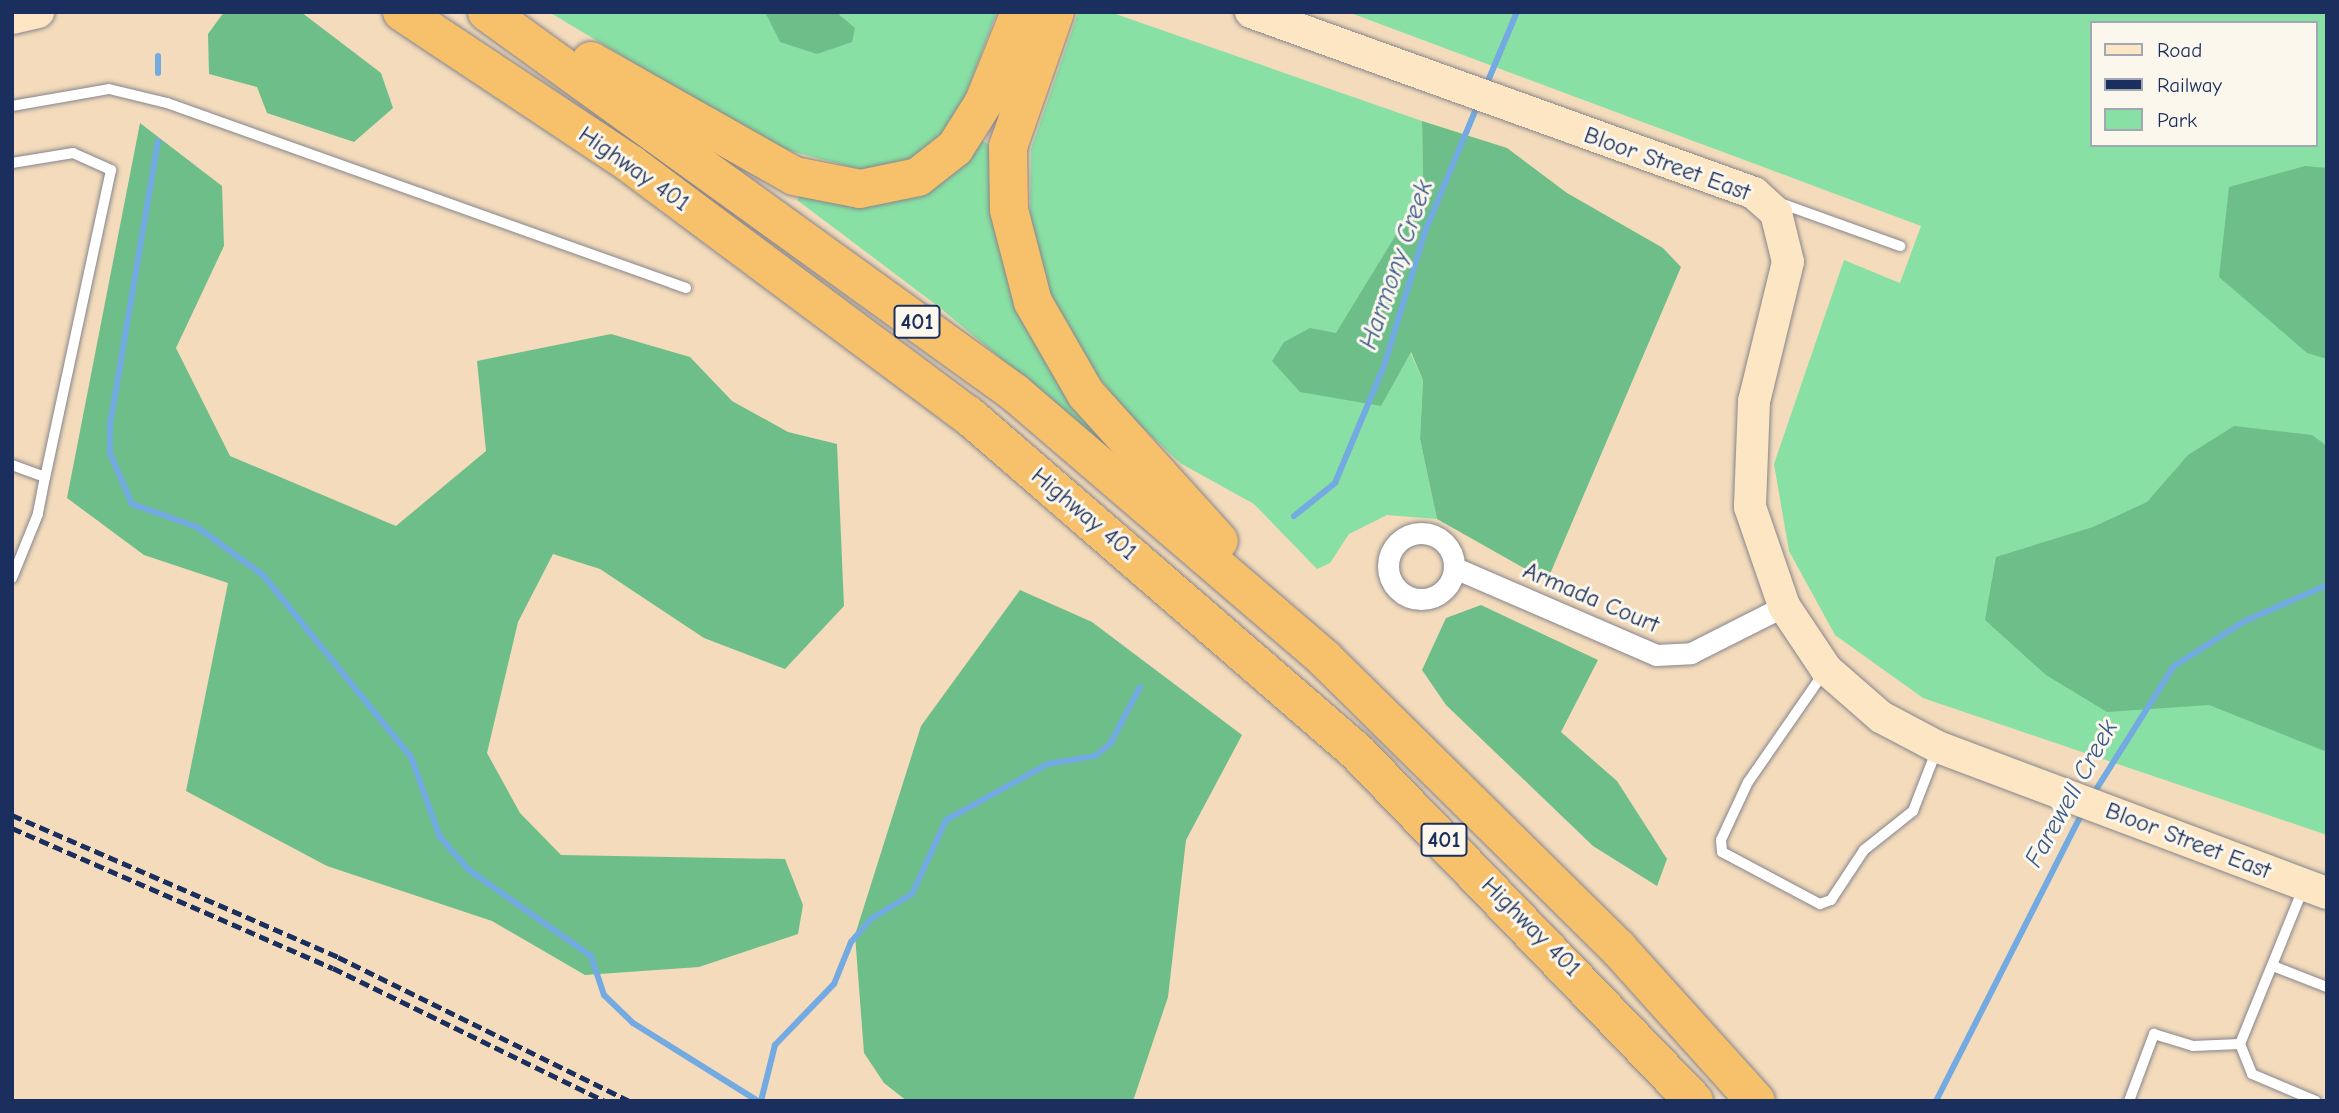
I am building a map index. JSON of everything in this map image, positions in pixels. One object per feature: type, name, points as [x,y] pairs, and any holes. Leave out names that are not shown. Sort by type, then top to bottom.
[{"type":"highway","name":"Highway 401","points":[[402,12],[632,165],[968,415],[1357,752],[1693,1101]]},
{"type":"highway","name":"Highway 401","points":[[487,12],[1015,393],[1325,659],[1618,948],[1756,1101]]},
{"type":"highway","points":[[503,12],[794,176],[860,189],[918,177],[956,148],[984,102],[1020,12]]},
{"type":"highway","points":[[1055,12],[1009,147],[1009,210],[1033,302],[1086,394],[1325,659]]},
{"type":"main road","name":"Bloor Street East","points":[[1251,12],[1755,193],[1776,213],[1788,262],[1754,401],[1748,474],[1756,536],[1784,606],[1826,669],[1881,717],[1938,747],[2316,889]]},
{"type":"street","name":"Armada Court","points":[[1455,568],[1656,655],[1690,653],[1784,606]]},
{"type":"lane","points":[[12,106],[109,89],[167,103],[686,288]]},
{"type":"lane","points":[[12,163],[73,153],[111,170],[38,514],[12,578]]},
{"type":"lane","points":[[1755,193],[1900,246]]},
{"type":"lane","points":[[12,465],[45,477]]},
{"type":"lane","points":[[1826,669],[1748,782],[1721,840],[1722,852],[1820,904],[1831,900],[1864,850],[1913,811],[1938,747]]},
{"type":"lane","points":[[2316,889],[2273,966],[2240,1044],[2252,1074],[2316,1101]]},
{"type":"lane","points":[[2273,966],[2327,987]]},
{"type":"lane","points":[[2129,1101],[2154,1034],[2193,1046],[2240,1044]]},
{"type":"green space","points":[[224,12],[301,12],[381,73],[393,108],[354,142],[267,113],[257,87],[209,74],[208,34]]},
{"type":"green space","points":[[549,12],[997,12],[961,107],[940,143],[906,164],[870,172],[775,147]]},
{"type":"green space","points":[[765,12],[836,12],[855,28],[852,42],[817,54],[780,42]]},
{"type":"green space","points":[[1110,12],[1422,121],[1423,175],[1403,223],[1336,334],[1310,329],[1410,352],[1423,380],[1420,439],[1437,519],[1387,515],[1349,534],[1330,563],[1317,569],[1254,504],[1180,463],[1127,413],[1083,357],[1050,293],[1030,221],[1031,149],[1078,13]]},
{"type":"green space","points":[[1348,12],[2327,12],[2327,835],[1923,698],[1835,635],[1789,551],[1774,464],[1844,260],[1900,283],[1921,226]]},
{"type":"green space","points":[[1422,121],[1507,148],[1567,193],[1663,248],[1681,267],[1547,581],[1437,519],[1420,439],[1423,380],[1411,352],[1381,406],[1300,392],[1272,361],[1284,342],[1310,328],[1336,333],[1403,223],[1423,175]]},
{"type":"green space","points":[[140,123],[222,186],[224,246],[176,348],[230,456],[396,526],[486,451],[477,361],[611,334],[690,357],[732,401],[788,432],[837,444],[844,606],[785,669],[704,638],[600,569],[553,554],[518,622],[487,753],[520,813],[561,855],[785,859],[803,905],[798,934],[699,967],[585,975],[492,921],[327,866],[186,791],[228,583],[144,555],[67,498]]},
{"type":"green space","points":[[980,140],[997,148],[998,184],[1110,437],[1107,447],[939,307],[797,200],[801,194],[852,207],[889,203],[959,170]]},
{"type":"green space","points":[[2305,166],[2327,168],[2327,359],[2307,353],[2219,277],[2229,187]]},
{"type":"green space","points":[[2234,426],[2312,435],[2327,446],[2327,752],[2209,705],[2107,712],[2046,675],[1985,620],[1996,557],[2093,527],[2147,502],[2188,455]]},
{"type":"green space","points":[[1020,590],[1092,622],[1242,735],[1186,840],[1168,997],[1133,1101],[907,1101],[884,1083],[864,1053],[855,935],[921,726]]},
{"type":"green space","points":[[1481,605],[1598,660],[1561,732],[1617,781],[1667,859],[1657,886],[1593,846],[1446,705],[1422,670],[1446,618]]},
{"type":"waterway","name":"Harmony Creek","points":[[1485,88],[1517,12]]},
{"type":"waterway","points":[[158,56],[158,73]]},
{"type":"waterway","name":"Harmony Creek","points":[[1294,516],[1335,483],[1384,366],[1426,229],[1478,104]]},
{"type":"waterway","points":[[158,141],[110,426],[110,453],[132,504],[197,527],[263,575],[411,757],[440,837],[469,870],[591,956],[604,995],[633,1023],[758,1101]]},
{"type":"waterway","name":"Farewell Creek","points":[[2092,796],[2174,666],[2243,622],[2327,585]]},
{"type":"waterway","name":"Harmony Creek","points":[[761,1101],[775,1045],[834,984],[851,942],[871,919],[912,894],[946,820],[1048,764],[1095,756],[1110,744],[1140,687]]},
{"type":"waterway","name":"Farewell Creek","points":[[1936,1101],[2083,811]]},
{"type":"railway","points":[[12,815],[338,957],[629,1101]]},
{"type":"railway","points":[[12,828],[333,968],[604,1101]]}]
